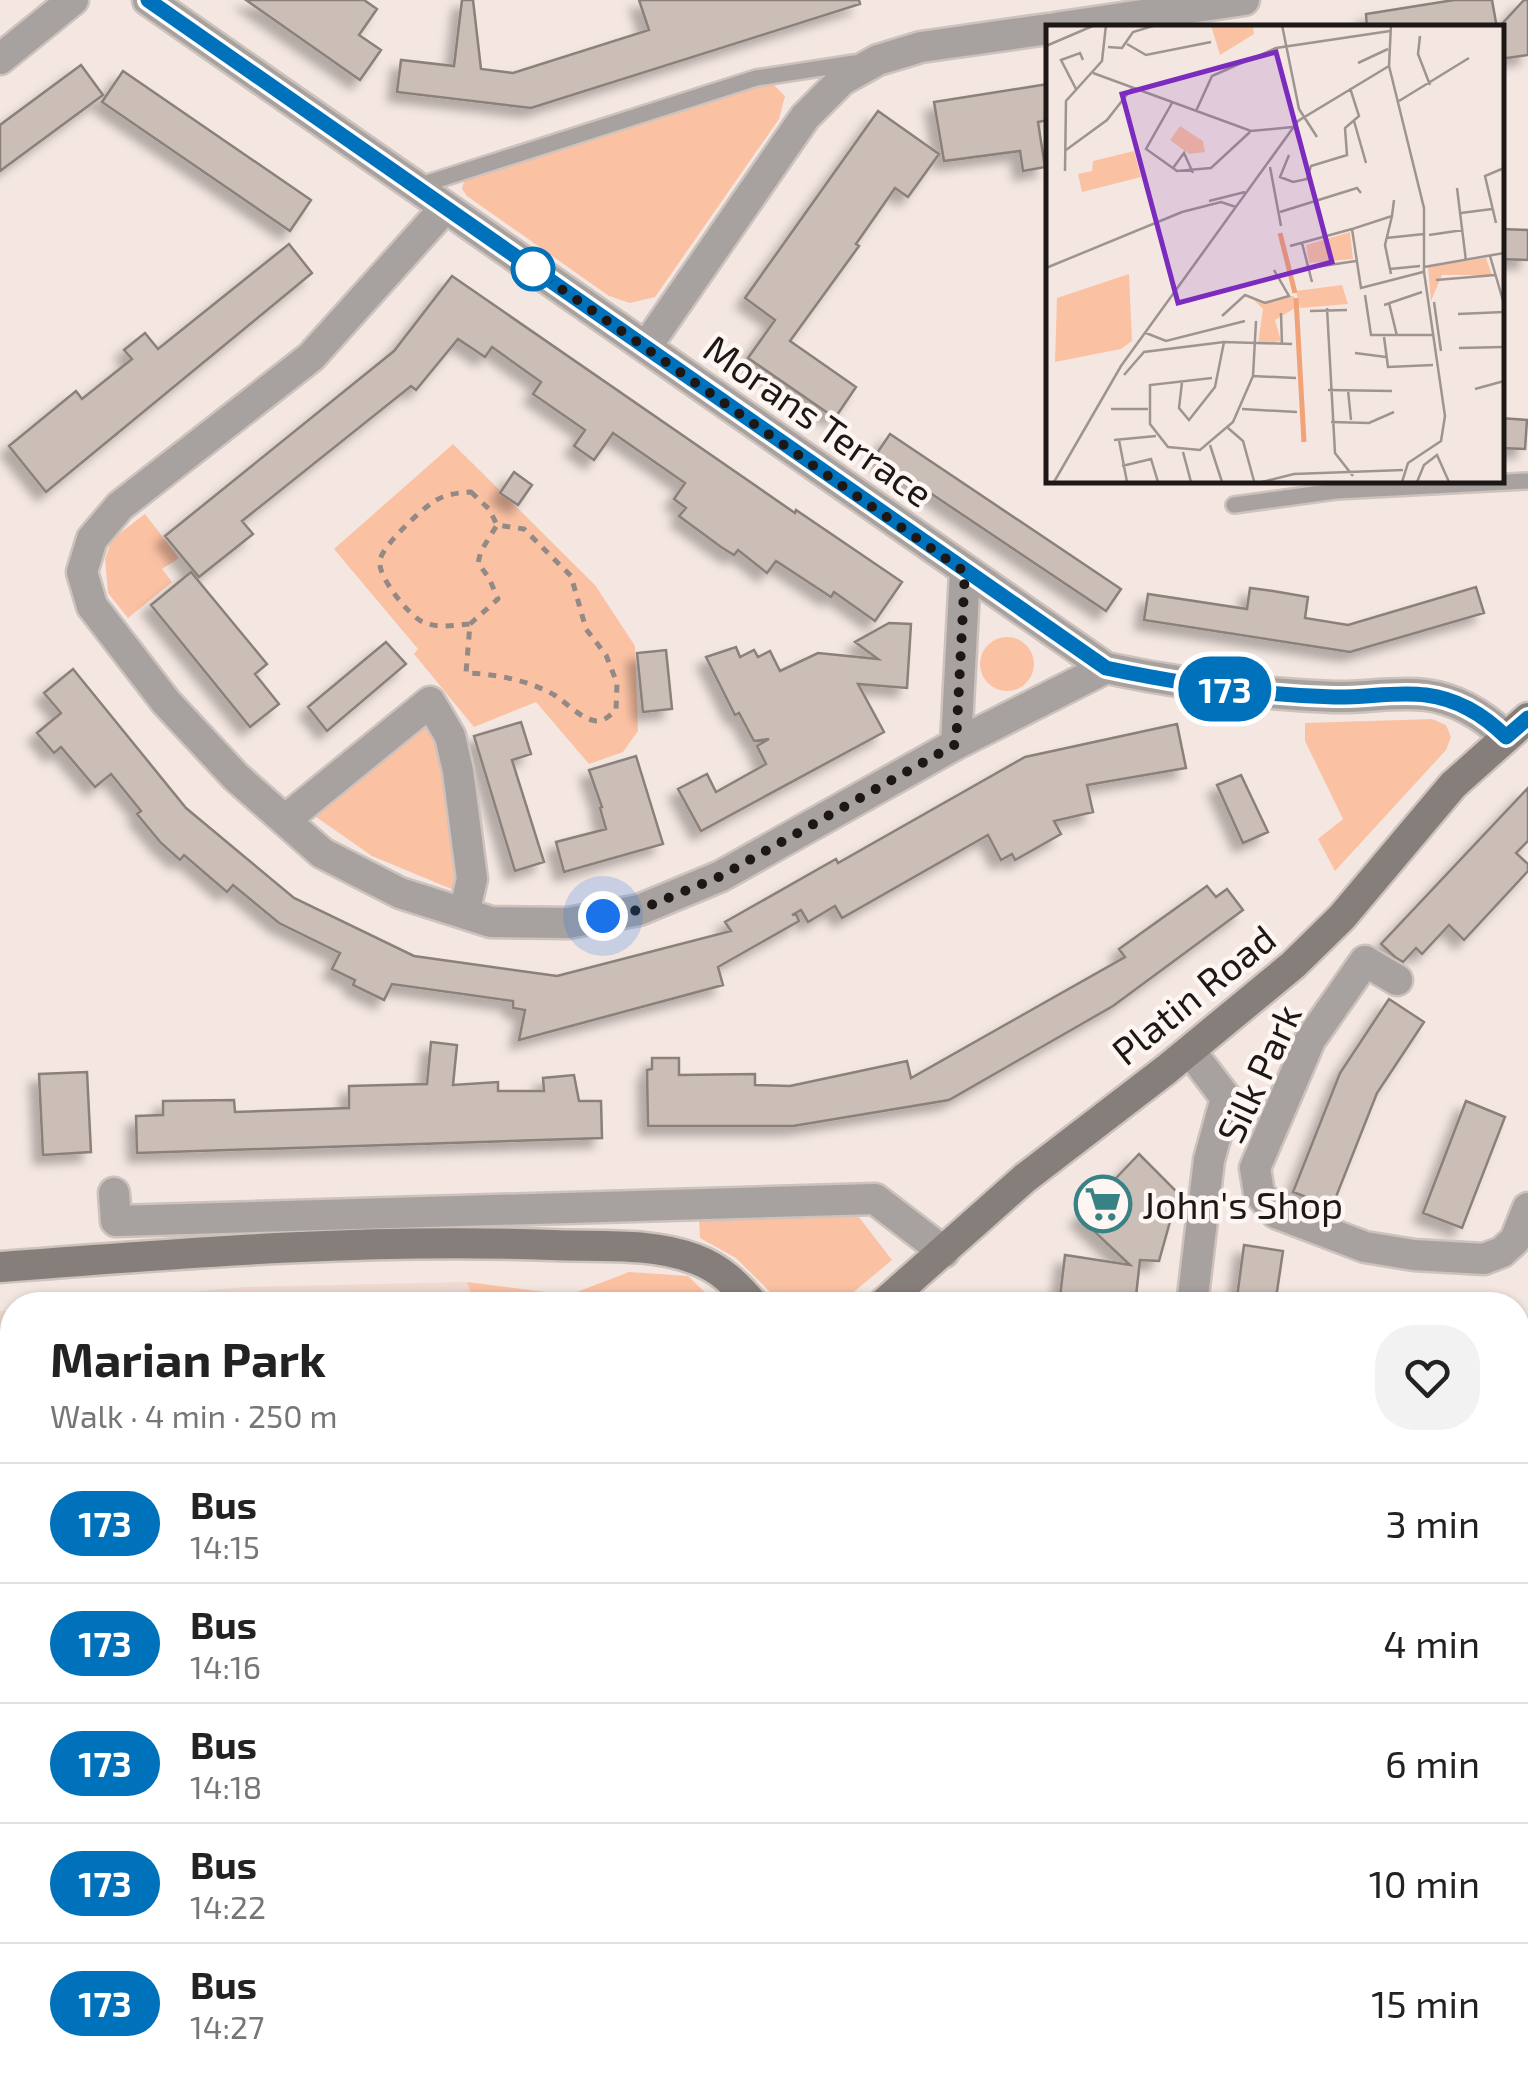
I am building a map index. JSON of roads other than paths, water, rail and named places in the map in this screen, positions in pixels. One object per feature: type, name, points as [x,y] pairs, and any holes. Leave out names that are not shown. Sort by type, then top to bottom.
[{"type":"main road","name":"Platin Road","points":[[897,1292],[1025,1178],[1190,1051],[1324,936],[1453,785],[1517,728]]},
{"type":"main road","points":[[0,1267],[260,1248],[490,1243],[649,1249],[692,1258],[718,1270],[741,1292]]},
{"type":"street","points":[[0,59],[73,0]]},
{"type":"street","name":"Morans Terrace","points":[[148,0],[1106,668],[1193,686],[1334,697],[1425,695],[1455,702],[1488,720],[1517,728]]},
{"type":"street","points":[[1073,25],[1244,0]]},
{"type":"street","points":[[646,347],[805,117],[842,80],[878,60],[920,47],[1046,29]]},
{"type":"street","points":[[446,208],[311,357],[120,506],[92,539],[82,572],[92,606],[166,702],[236,776],[322,853],[400,893],[491,922],[568,922],[639,910],[721,876],[956,744],[1106,668]]},
{"type":"street","points":[[956,744],[965,572]]},
{"type":"street","points":[[285,820],[430,702],[450,736],[458,770],[472,879],[464,913]]},
{"type":"street","name":"Silk Park","points":[[1397,980],[1365,961],[1310,1040],[1255,1168],[1259,1194],[1276,1213],[1365,1246],[1484,1259],[1502,1252],[1515,1240],[1528,1208]]},
{"type":"street","points":[[1190,1051],[1226,1098],[1209,1160],[1194,1292]]},
{"type":"street","points":[[114,1193],[116,1221],[874,1199],[944,1252]]},
{"type":"street","points":[[489,1210],[490,1243]]},
{"type":"lane","points":[[415,187],[756,78],[878,60]]},
{"type":"lane","points":[[1234,505],[1336,491],[1528,481]]},
{"type":"place","name":"John's Shop","points":[[1103,1204]]}]
